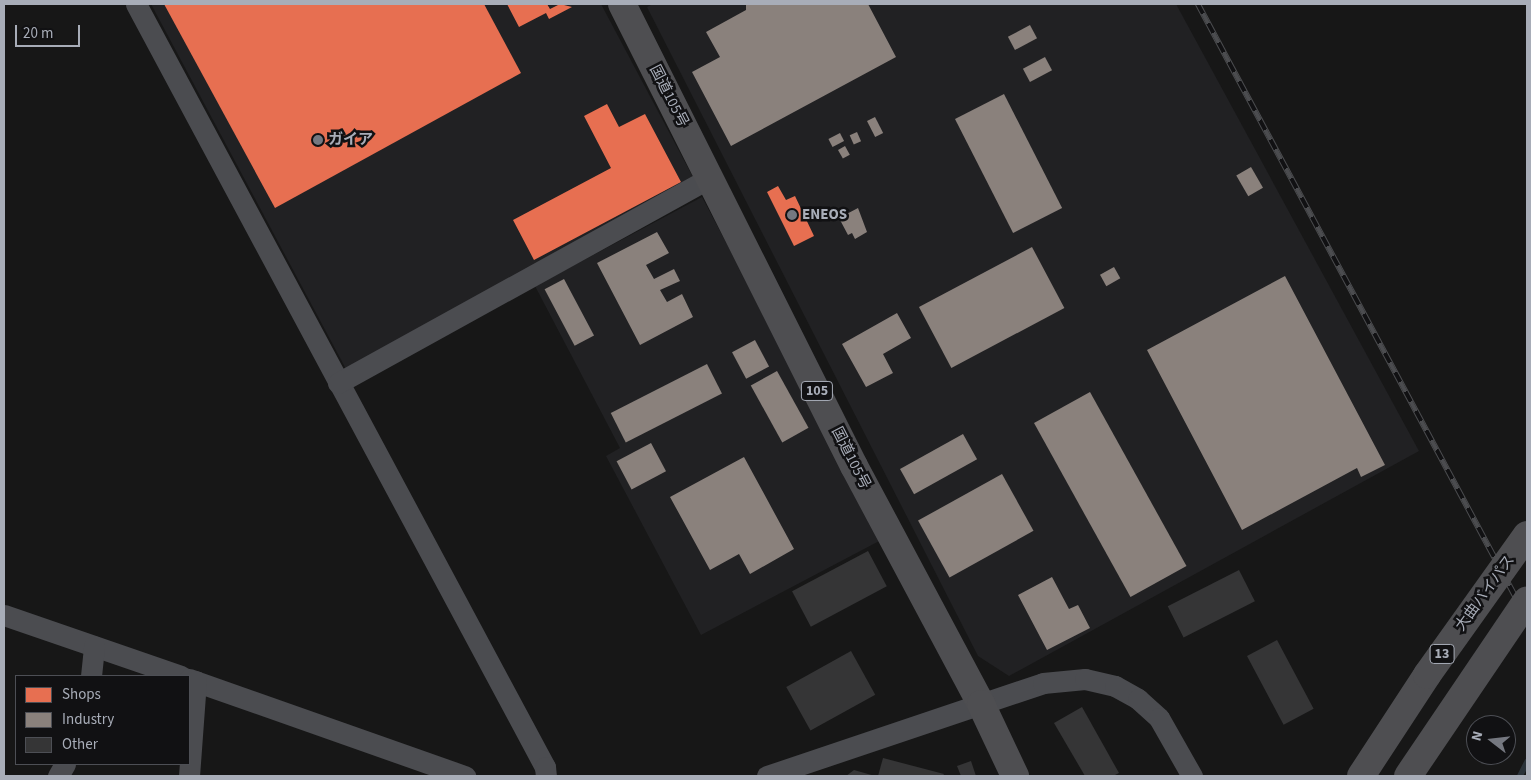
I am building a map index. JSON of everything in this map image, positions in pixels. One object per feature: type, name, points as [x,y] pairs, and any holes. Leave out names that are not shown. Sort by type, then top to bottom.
[{"type":"highway","name":"国道105号","points":[[622,4],[854,466],[981,704],[1015,776]]},
{"type":"highway","name":"大曲バイパス","points":[[1360,776],[1432,668],[1527,535]]},
{"type":"highway","points":[[1408,776],[1527,600]]},
{"type":"street","points":[[136,4],[545,767],[546,776]]},
{"type":"street","points":[[338,383],[710,178]]},
{"type":"street","points":[[4,615],[177,675]]},
{"type":"street","points":[[91,675],[94,646]]},
{"type":"street","points":[[190,679],[465,776]]},
{"type":"street","points":[[767,776],[1043,683],[1085,679],[1115,686],[1138,699],[1158,718],[1192,776]]},
{"type":"street","points":[[58,776],[64,765]]},
{"type":"shaded area","points":[[151,4],[601,4],[695,181],[346,369]]},
{"type":"shaded area","points":[[653,4],[1176,4],[1419,451],[1009,676],[978,656],[647,7]]},
{"type":"shaded area","points":[[702,197],[883,539],[701,635],[606,456],[620,448],[535,286]]},
{"type":"building: Shops","name":"ガイア","points":[[164,4],[484,4],[521,73],[275,208]]},
{"type":"building: Shops","points":[[507,4],[547,4],[550,9],[560,4],[572,7],[549,19],[546,13],[519,27]]},
{"type":"building: Shops","points":[[607,104],[619,127],[645,114],[681,182],[534,260],[513,220],[611,168],[584,116]]},
{"type":"building: Shops","points":[[778,186],[786,200],[795,196],[814,236],[794,246],[767,192]]},
{"type":"building: Industry","points":[[746,4],[868,4],[896,57],[731,146],[692,72],[720,57],[706,32],[746,10]]},
{"type":"building: Industry","points":[[1030,25],[1037,38],[1015,50],[1008,37]]},
{"type":"building: Industry","points":[[1045,57],[1052,70],[1030,82],[1023,69]]},
{"type":"building: Industry","points":[[1004,94],[1062,208],[1013,233],[955,119]]},
{"type":"building: Industry","points":[[875,117],[883,133],[875,137],[867,121]]},
{"type":"building: Industry","points":[[857,132],[861,141],[854,144],[850,135]]},
{"type":"building: Industry","points":[[840,133],[844,141],[833,147],[828,139]]},
{"type":"building: Industry","points":[[845,146],[850,155],[843,159],[838,150]]},
{"type":"building: Industry","points":[[1251,167],[1263,188],[1248,196],[1236,176]]},
{"type":"building: Industry","points":[[858,208],[867,232],[855,239],[852,233],[848,235],[839,218]]},
{"type":"building: Industry","points":[[657,232],[669,253],[646,265],[654,279],[674,269],[680,281],[660,290],[667,302],[682,294],[693,317],[640,345],[597,263]]},
{"type":"building: Industry","points":[[1032,247],[1064,308],[951,368],[919,307]]},
{"type":"building: Industry","points":[[1114,267],[1120,278],[1106,286],[1100,275]]},
{"type":"building: Industry","points":[[1285,276],[1385,465],[1361,477],[1357,468],[1242,530],[1147,350]]},
{"type":"building: Industry","points":[[564,279],[594,336],[575,346],[545,289]]},
{"type":"building: Industry","points":[[897,313],[911,338],[883,354],[893,373],[866,387],[842,344]]},
{"type":"building: Industry","points":[[755,340],[769,366],[746,379],[732,352]]},
{"type":"building: Industry","points":[[707,364],[722,393],[626,442],[611,413]]},
{"type":"building: Industry","points":[[777,371],[809,428],[782,442],[751,386]]},
{"type":"building: Industry","points":[[1090,392],[1186,566],[1131,597],[1034,423]]},
{"type":"building: Industry","points":[[963,434],[977,459],[914,494],[900,469]]},
{"type":"building: Industry","points":[[651,443],[666,471],[632,490],[617,461]]},
{"type":"building: Industry","points":[[744,457],[794,549],[750,574],[739,554],[710,570],[670,497]]},
{"type":"building: Industry","points":[[1002,474],[1034,531],[950,577],[918,521]]},
{"type":"building: Industry","points":[[1052,577],[1069,609],[1078,605],[1090,628],[1047,650],[1018,595]]},
{"type":"building: Other","points":[[868,551],[887,586],[811,627],[792,591]]},
{"type":"building: Other","points":[[1239,570],[1255,601],[1184,638],[1168,606]]},
{"type":"building: Other","points":[[1277,640],[1314,709],[1284,725],[1247,656]]},
{"type":"building: Other","points":[[851,651],[875,695],[811,731],[786,687]]},
{"type":"building: Other","points":[[1082,707],[1119,773],[1113,776],[1085,776],[1054,723]]},
{"type":"building: Other","points":[[883,758],[944,774],[943,776],[878,776]]},
{"type":"building: Other","points":[[971,761],[976,776],[961,776],[957,766]]},
{"type":"building: Other","points":[[854,770],[875,776],[846,776]]},
{"type":"waterway","points":[[1520,776],[1527,762]]},
{"type":"railway","points":[[1198,4],[1527,618]]},
{"type":"place","name":"ガイア","points":[[318,140]]},
{"type":"place","name":"ENEOS","points":[[792,215]]}]
